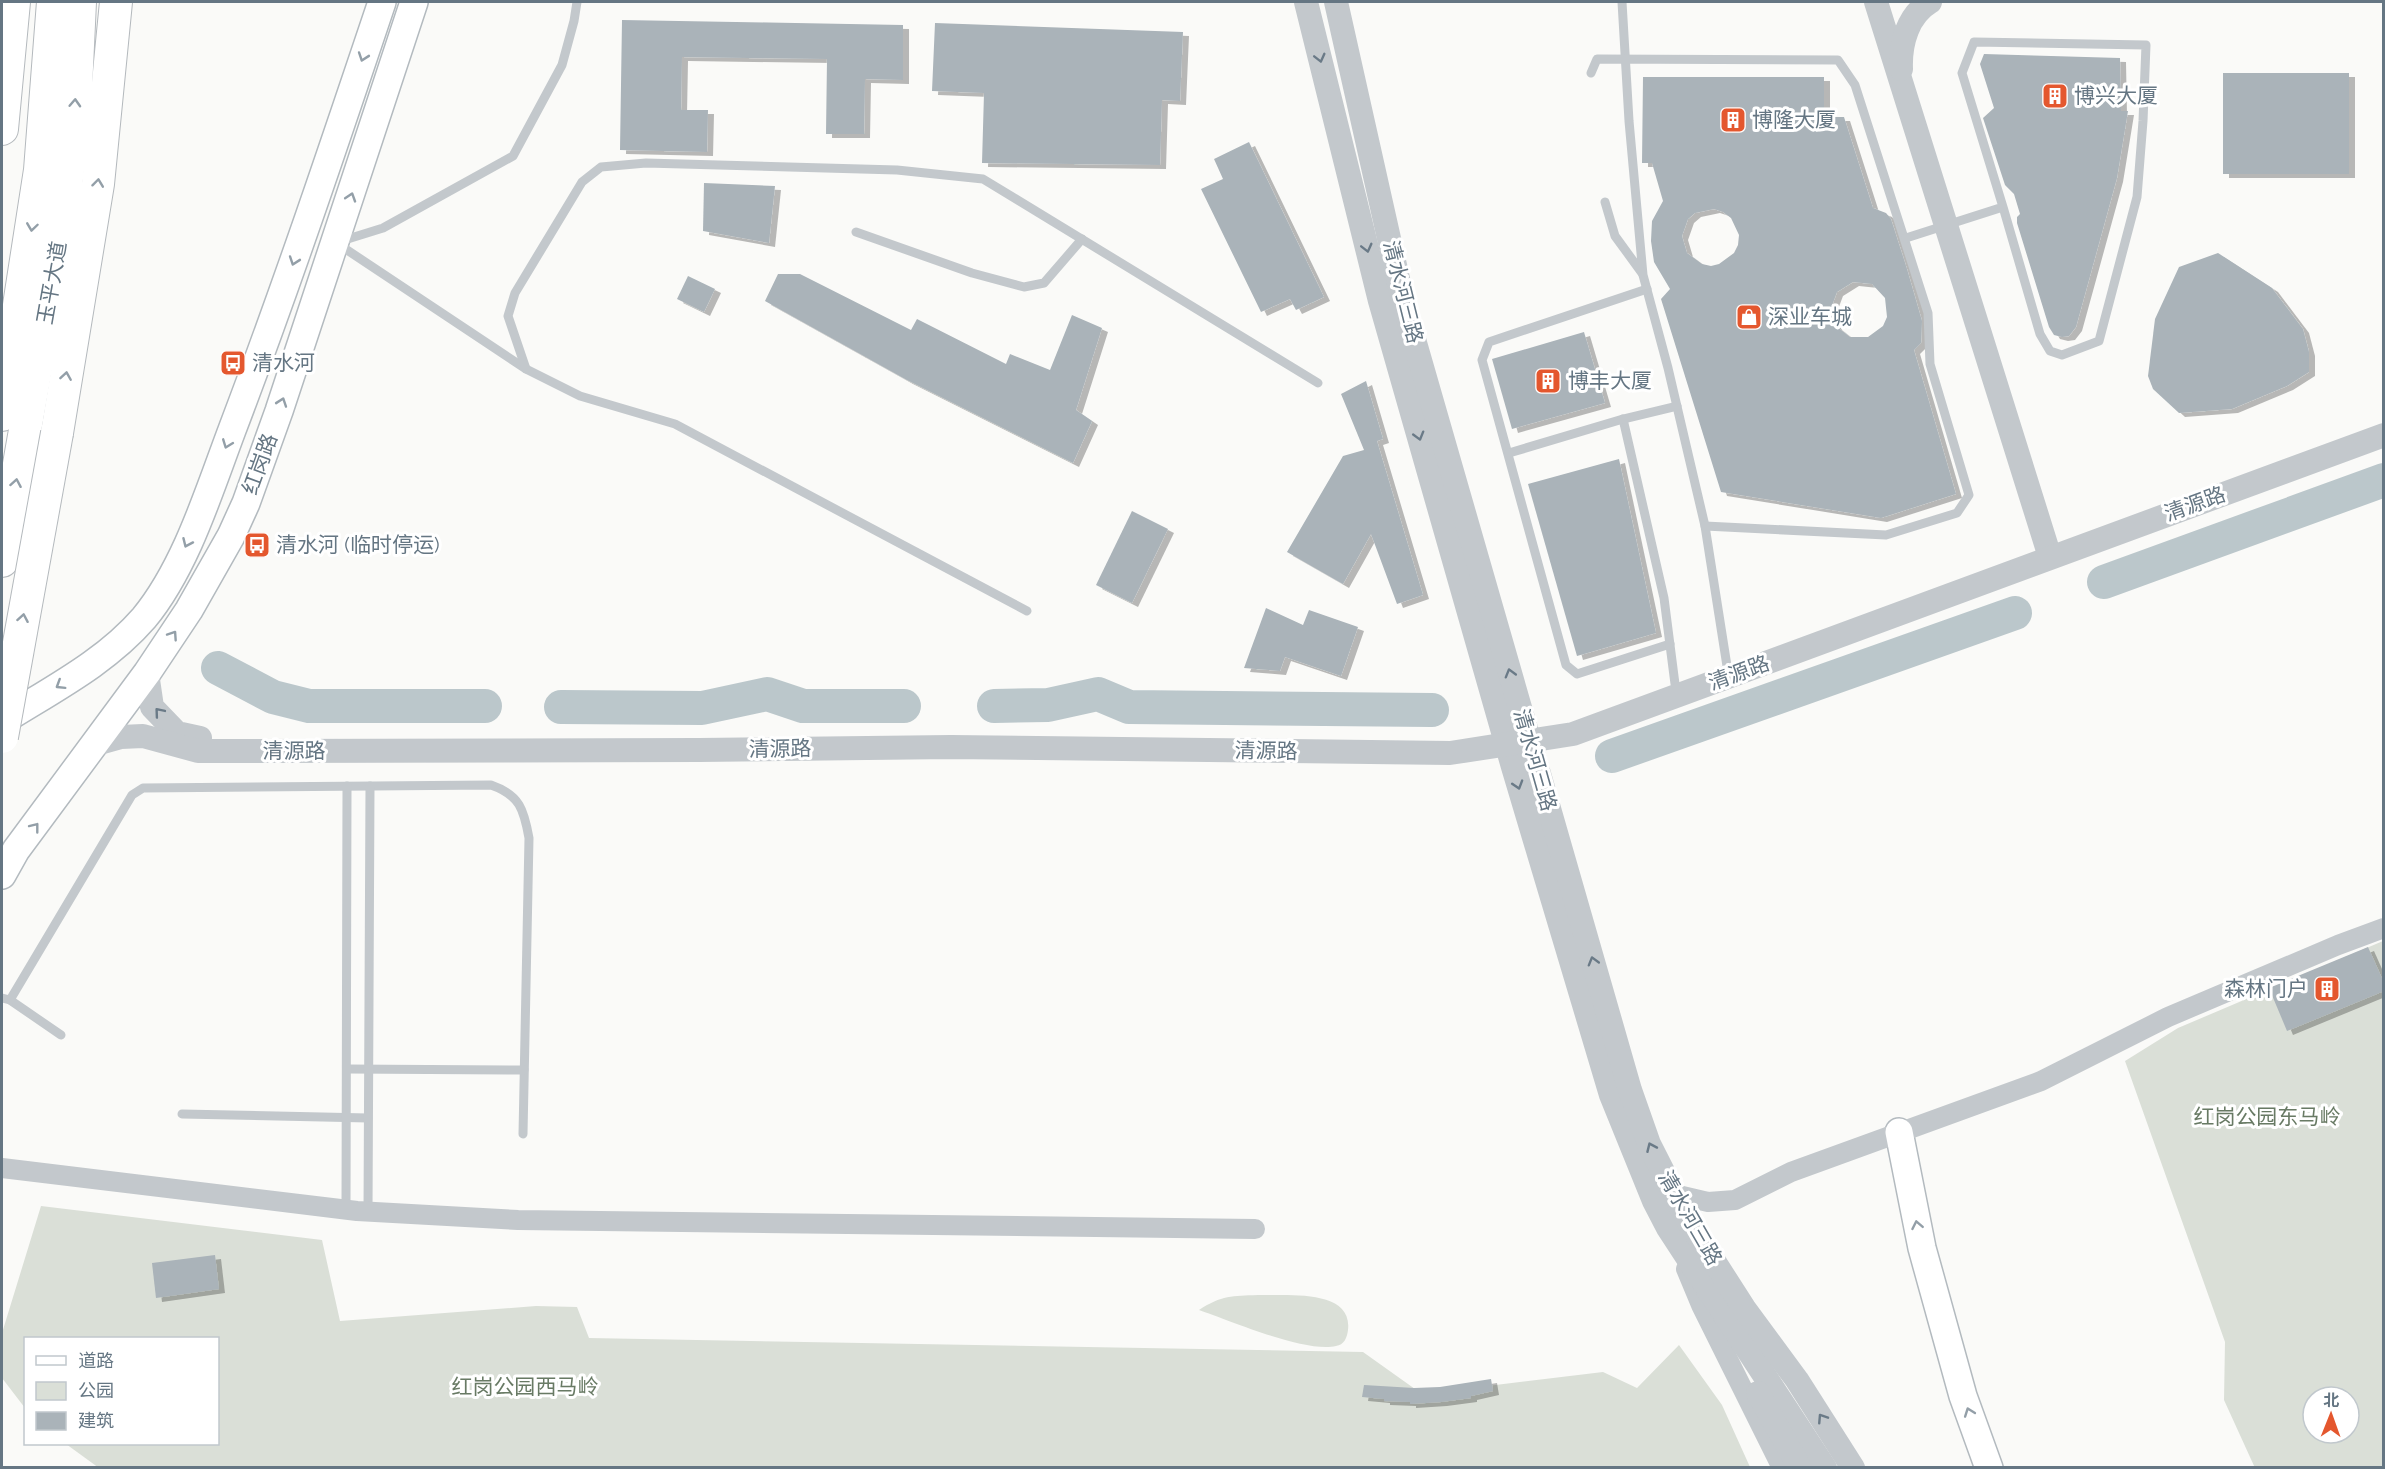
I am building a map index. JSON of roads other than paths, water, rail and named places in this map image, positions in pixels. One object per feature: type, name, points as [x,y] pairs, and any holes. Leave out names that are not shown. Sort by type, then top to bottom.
[{"type":"highway","points":[[2,129],[14,2]]},
{"type":"highway","name":"玉平大道","points":[[2,561],[34,304],[40,170],[52,2]]},
{"type":"highway","name":"玉平大道","points":[[2,415],[34,304],[62,220],[75,111],[80,2]]},
{"type":"highway","points":[[2,737],[99,184],[116,2]]},
{"type":"main road","name":"红岗路","points":[[2,721],[109,653],[146,616],[175,569],[210,489],[257,364],[382,2]]},
{"type":"main road","name":"红岗路","points":[[2,875],[16,850],[147,674],[207,579],[246,503],[336,243],[414,2]]},
{"type":"main road","points":[[1899,1132],[1922,1248],[1963,1396],[1989,1467]]},
{"type":"street","name":"清水河三路","points":[[1306,2],[1380,301],[1517,737]]},
{"type":"street","name":"清水河三路","points":[[1336,2],[1403,301],[1611,1095],[1664,1198],[1668,1228],[1721,1312],[1825,1467]]},
{"type":"street","points":[[1876,2],[2049,553]]},
{"type":"street","points":[[1902,83],[1901,61],[1907,27],[1922,7],[1930,2]]},
{"type":"street","name":"清源路","points":[[147,674],[152,706],[177,733],[202,739],[950,736],[1450,742],[1573,734],[2384,425]]},
{"type":"street","name":"清源路","points":[[96,744],[121,737],[143,736],[198,751],[951,747],[1450,753],[1517,737],[1570,721],[2384,435]]},
{"type":"street","points":[[1664,1198],[1708,1202],[1735,1200],[1791,1172],[2041,1082],[2168,1017],[2338,945],[2384,928]]},
{"type":"street","points":[[2,1168],[346,1210],[518,1220],[1255,1228]]},
{"type":"street","name":"清水河三路","points":[[1664,1198],[1687,1219],[1738,1298],[1797,1380],[1853,1467]]},
{"type":"street","points":[[1668,1228],[1701,1305],[1782,1467]]},
{"type":"street","points":[[1721,1312],[1755,1389],[1800,1467]]},
{"type":"lane","points":[[336,243],[382,228],[513,156],[562,65],[574,21],[576,2]]},
{"type":"lane","points":[[1622,2],[1624,59],[1643,275],[1706,526],[1727,666]]},
{"type":"lane","points":[[1974,42],[2146,45],[2137,197],[2099,341],[2075,352],[2062,354],[2050,351],[2040,334],[2003,207],[1962,73],[1974,42]]},
{"type":"lane","points":[[1591,73],[1597,59],[1838,60],[1855,85],[1928,313],[1930,364],[1969,495],[1957,513],[1886,535],[1706,526]]},
{"type":"lane","points":[[526,369],[508,316],[514,293],[582,182],[601,167],[646,163],[897,170],[983,179],[1318,383]]},
{"type":"lane","points":[[1605,202],[1615,236],[1643,275]]},
{"type":"lane","points":[[1905,238],[2003,207]]},
{"type":"lane","points":[[856,232],[972,273],[1024,287],[1044,283],[1083,239]]},
{"type":"lane","points":[[336,243],[526,369],[580,396],[675,424],[1027,611]]},
{"type":"lane","points":[[1647,289],[1489,342],[1482,360],[1566,665],[1577,674],[1670,644]]},
{"type":"lane","points":[[1509,453],[1623,419],[1677,406]]},
{"type":"lane","points":[[1623,419],[1664,598],[1675,684]]},
{"type":"lane","points":[[61,1035],[6,999],[132,795],[143,788],[491,785],[506,790],[518,801],[525,817],[529,838],[523,1134]]},
{"type":"lane","points":[[346,1210],[347,786]]},
{"type":"lane","points":[[368,1212],[370,786]]},
{"type":"lane","points":[[347,1069],[524,1070]]},
{"type":"lane","points":[[182,1114],[369,1118]]},
{"type":"waterway","points":[[2104,582],[2384,480]]},
{"type":"waterway","points":[[1612,756],[2015,613]]},
{"type":"waterway","points":[[218,668],[273,697],[309,706],[485,706]]},
{"type":"waterway","points":[[561,707],[702,708],[767,694],[803,706],[904,706]]},
{"type":"waterway","points":[[994,706],[1048,705],[1098,694],[1129,707],[1432,710]]},
{"type":"place","name":"博兴大厦","points":[[2055,96]]},
{"type":"place","name":"博隆大厦","points":[[1733,120]]},
{"type":"place","name":"深业车城","points":[[1749,317]]},
{"type":"place","name":"清水河","points":[[233,363]]},
{"type":"place","name":"博丰大厦","points":[[1548,381]]},
{"type":"place","name":"清水河 (临时停运)","points":[[257,545]]},
{"type":"place","name":"森林门户","points":[[2327,989]]},
{"type":"park label","name":"红岗公园东马岭","points":[[2267,1117]]},
{"type":"park label","name":"红岗公园西马岭","points":[[525,1387]]}]
